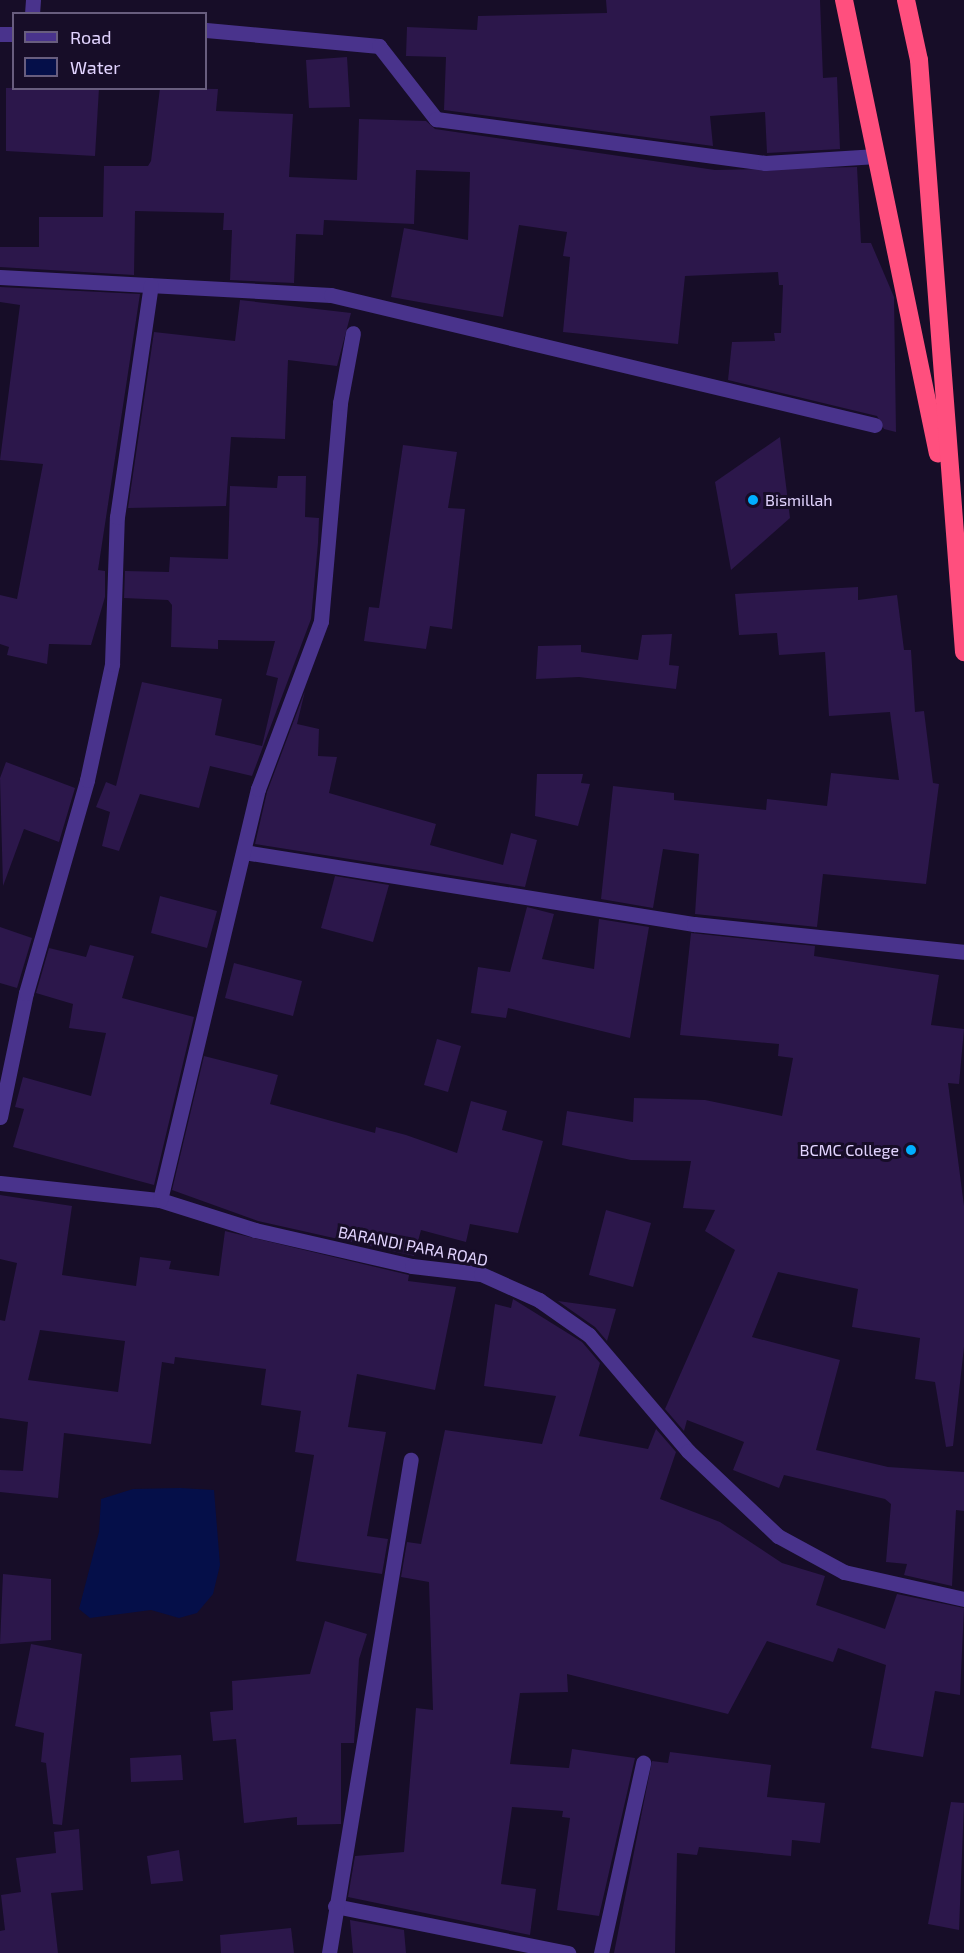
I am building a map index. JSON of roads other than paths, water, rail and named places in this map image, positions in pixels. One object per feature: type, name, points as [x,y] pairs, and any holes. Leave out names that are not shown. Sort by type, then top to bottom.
[{"type":"highway","points":[[844,0],[952,525]]},
{"type":"highway","points":[[906,0],[919,60],[952,525],[964,652]]},
{"type":"street","points":[[207,30],[379,46],[436,119],[765,163],[877,156]]},
{"type":"street","points":[[0,277],[331,295],[874,425]]},
{"type":"street","points":[[0,1117],[112,664],[117,517],[151,285]]},
{"type":"street","points":[[160,1200],[189,1062],[244,852],[258,789],[321,621],[340,403],[353,333]]},
{"type":"street","points":[[244,852],[694,924],[964,952]]},
{"type":"street","name":"BARANDI PARA ROAD","points":[[0,1184],[160,1200],[255,1230],[412,1266],[481,1275],[539,1300],[589,1335],[688,1451],[778,1536],[844,1572],[964,1599]]},
{"type":"street","points":[[329,1953],[411,1460]]},
{"type":"street","points":[[601,1953],[643,1763]]},
{"type":"street","points":[[335,1906],[568,1953]]},
{"type":"water","points":[[133,1489],[214,1490],[220,1565],[213,1594],[197,1613],[179,1618],[151,1610],[90,1618],[79,1609],[99,1532],[101,1499]]},
{"type":"place","name":"Bismillah","points":[[753,500]]},
{"type":"place","name":"BCMC College","points":[[911,1150]]}]
